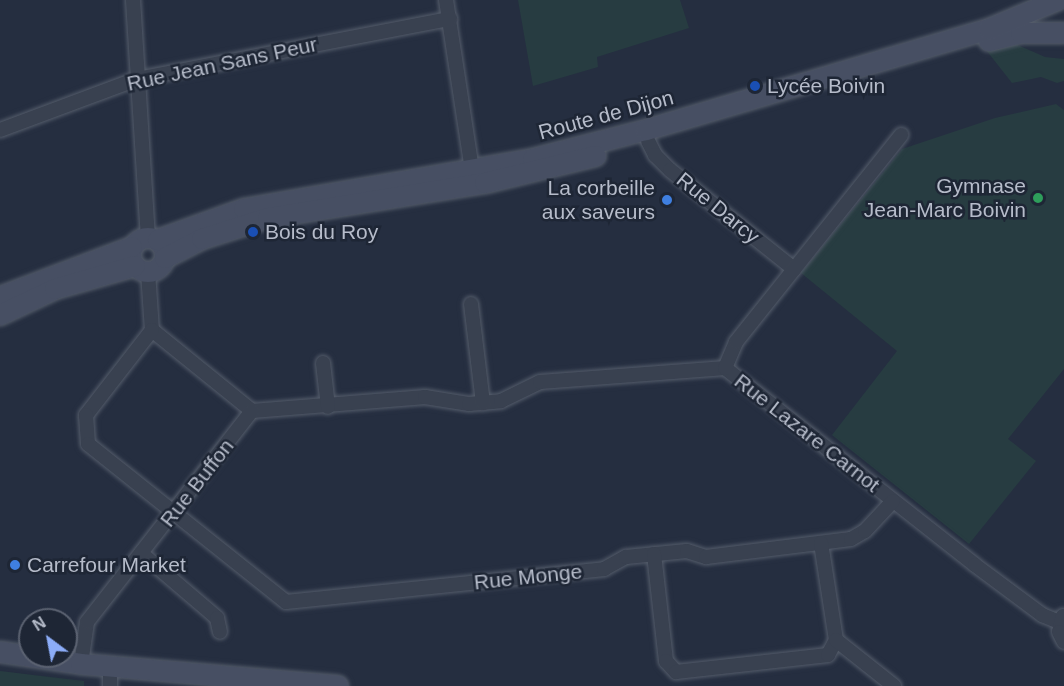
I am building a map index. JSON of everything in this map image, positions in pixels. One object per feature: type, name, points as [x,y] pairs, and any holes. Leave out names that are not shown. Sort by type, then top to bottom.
[{"type":"street","points":[[133,0],[152,330],[252,411]]},
{"type":"street","points":[[437,191],[457,183],[472,170],[446,0]]},
{"type":"street","points":[[1058,0],[1056,16],[1064,31]]},
{"type":"street","name":"Route de Dijon","points":[[0,315],[55,290],[148,253],[244,209],[544,156],[829,79],[989,29],[1058,0]]},
{"type":"street","name":"Rue Jean Sans Peur","points":[[0,130],[137,79],[450,19]]},
{"type":"street","name":"Route de Dijon","points":[[0,297],[267,218],[437,191],[568,164],[1010,35],[1064,31]]},
{"type":"street","points":[[725,368],[736,342],[901,135]]},
{"type":"street","name":"Rue Darcy","points":[[648,141],[655,155],[670,170],[794,269]]},
{"type":"street","points":[[471,304],[483,403]]},
{"type":"street","name":"Rue Monge","points":[[152,330],[86,415],[84,428],[88,444],[175,512],[276,597],[293,603],[604,569],[626,557],[687,551],[706,557],[851,539],[866,531],[893,501]]},
{"type":"street","points":[[323,363],[328,407]]},
{"type":"street","name":"Rue Lazare Carnot","points":[[252,411],[328,407],[425,397],[469,405],[501,401],[540,382],[725,368],[1042,615],[1062,618]]},
{"type":"street","name":"Rue Buffon","points":[[81,664],[87,622],[252,411]]},
{"type":"street","points":[[654,554],[666,661],[676,672],[828,656],[836,640],[821,543]]},
{"type":"street","points":[[141,553],[218,618],[220,632]]},
{"type":"street","points":[[1062,618],[1064,642]]},
{"type":"street","points":[[836,640],[894,686]]},
{"type":"street","points":[[0,652],[81,664],[338,686]]},
{"type":"street","points":[[110,666],[110,686]]},
{"type":"green space","points":[[518,0],[680,0],[689,28],[597,57],[598,67],[533,86]]},
{"type":"green space","points":[[1013,43],[1045,57],[1064,59],[1064,81],[1057,83],[1041,77],[1012,83],[986,50]]},
{"type":"green space","points":[[1056,104],[1064,110],[1064,369],[1008,439],[1036,461],[969,544],[832,435],[897,351],[801,273],[902,149],[995,118]]},
{"type":"green space","points":[[0,671],[84,681],[84,686],[0,686]]},
{"type":"place","name":"Lycée Boivin","points":[[755,86]]},
{"type":"place","name":"Gymnase Jean-Marc Boivin","points":[[1038,198]]},
{"type":"place","name":"La corbeille aux saveurs","points":[[667,200]]},
{"type":"place","name":"Bois du Roy","points":[[253,232]]},
{"type":"place","name":"Carrefour Market","points":[[15,565]]}]
